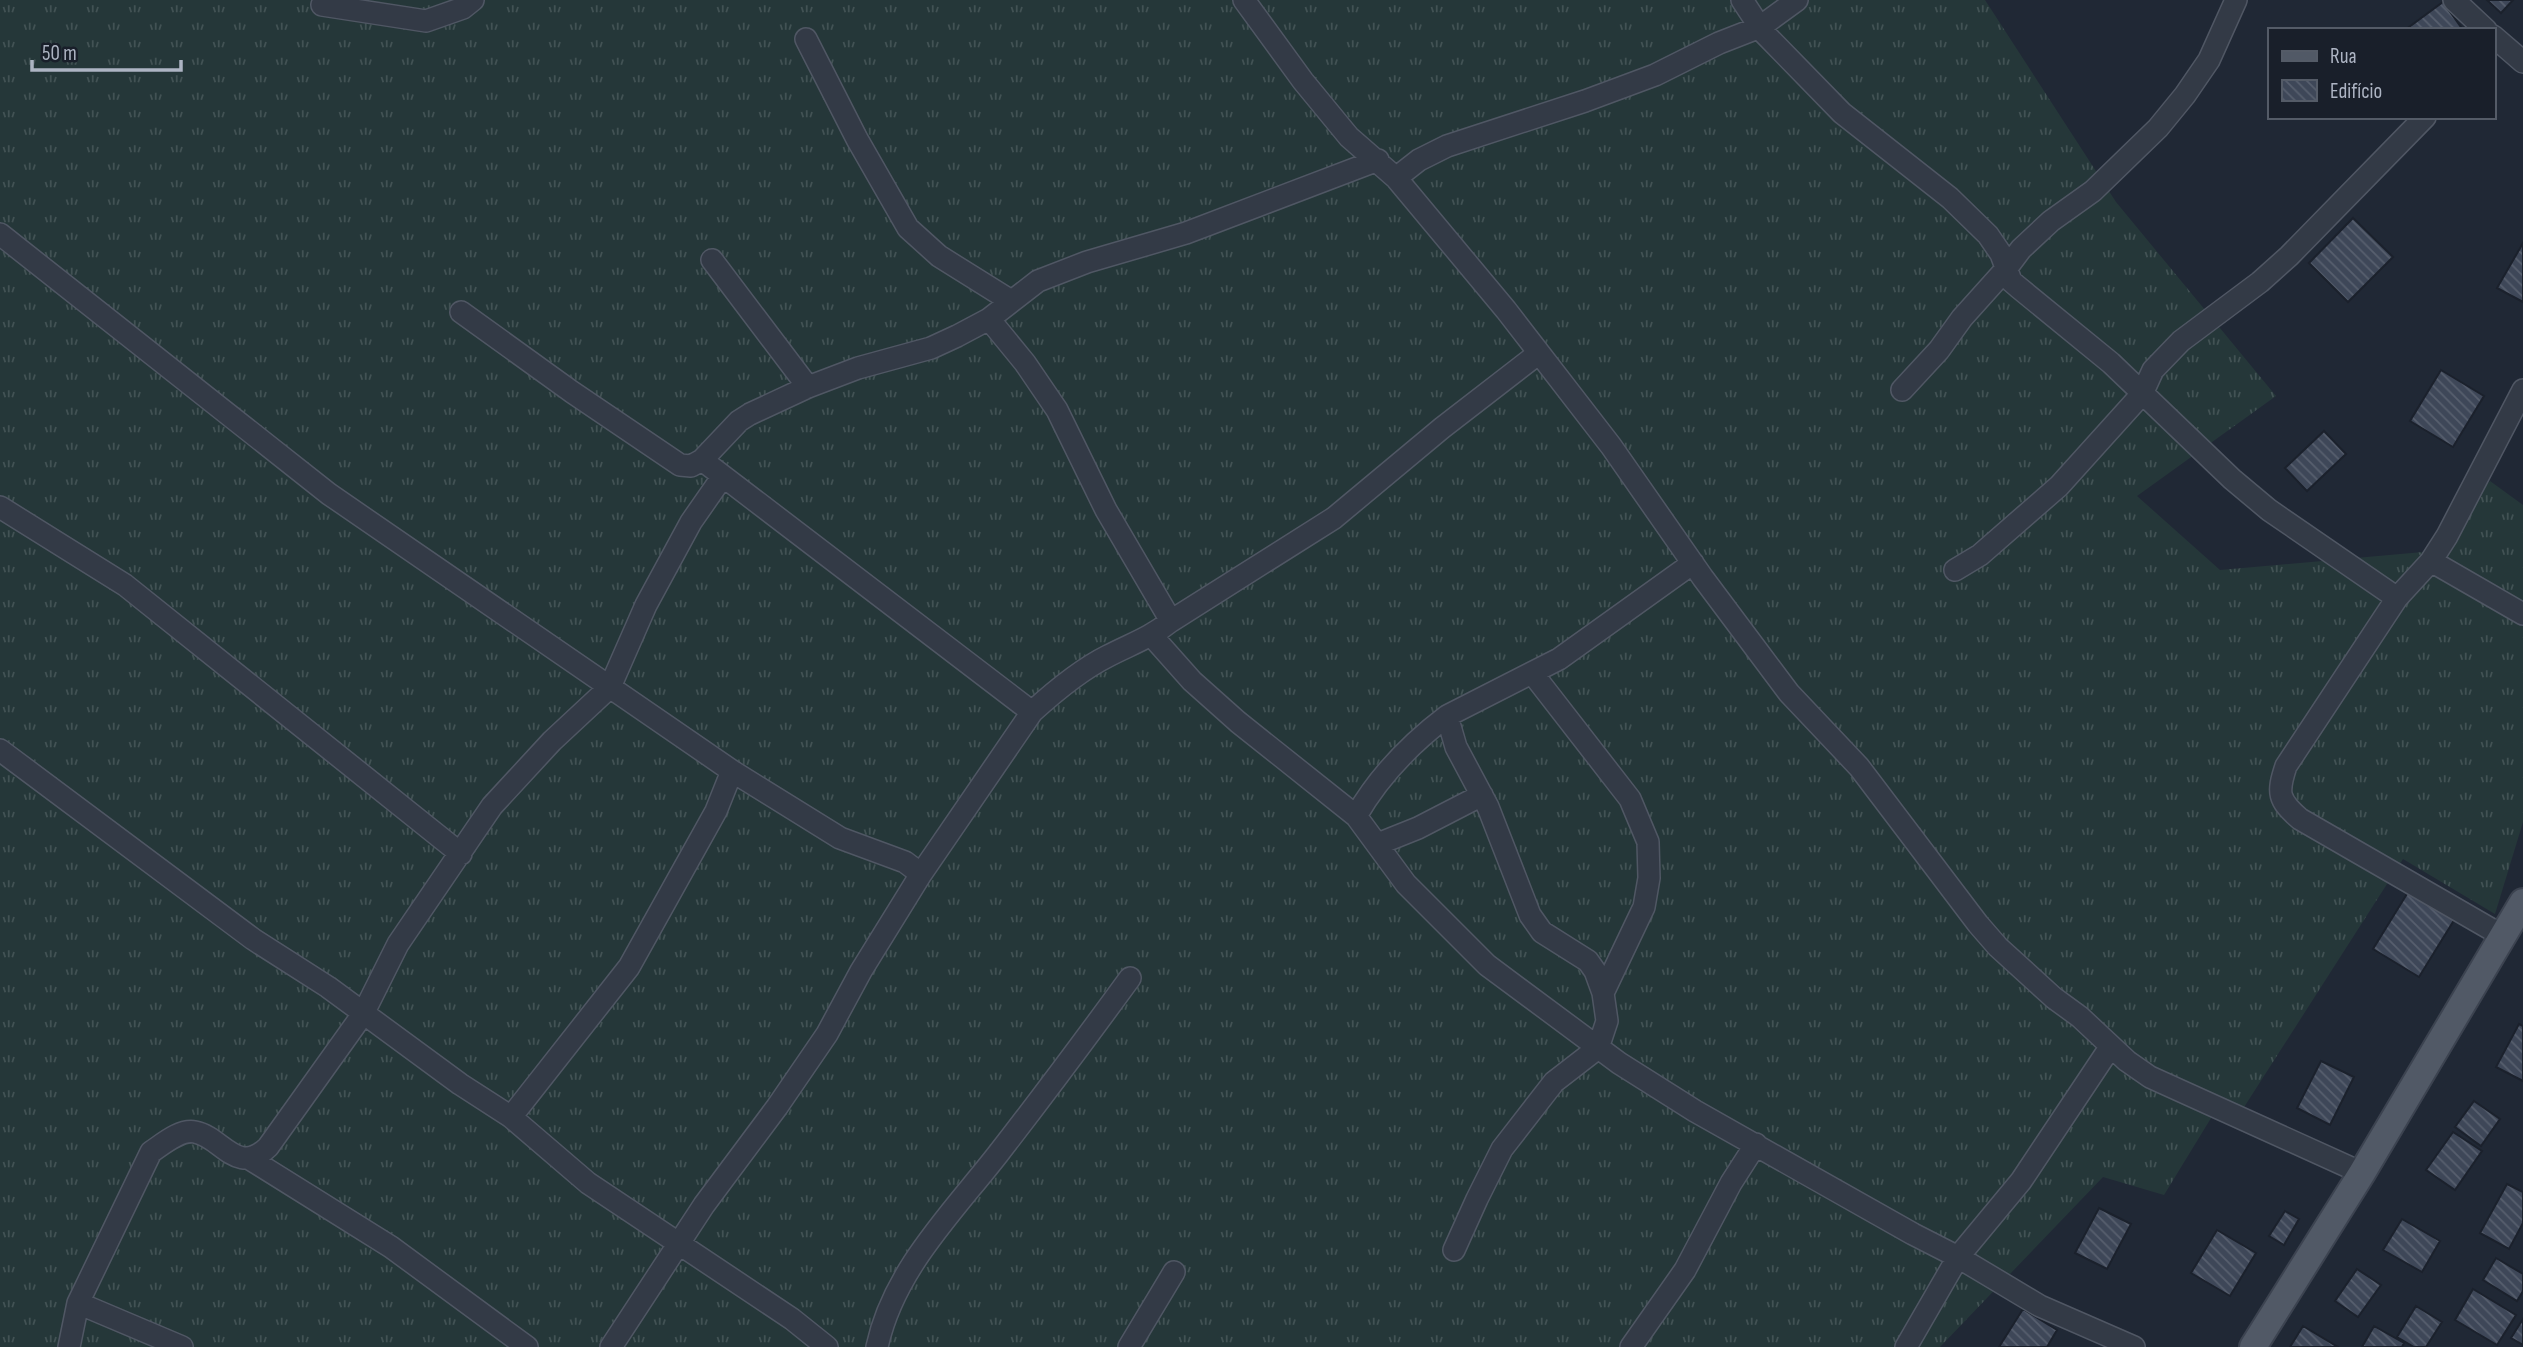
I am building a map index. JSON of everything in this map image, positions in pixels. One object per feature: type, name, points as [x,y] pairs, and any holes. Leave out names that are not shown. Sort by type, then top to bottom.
[{"type":"main road","points":[[2253,1347],[2362,1172],[2523,902]]},
{"type":"street","points":[[322,5],[426,21],[463,8],[473,0]]},
{"type":"street","points":[[1244,0],[1303,81],[1349,137],[1396,178],[1474,271],[1611,446],[1693,564],[1789,693],[1859,767],[1998,947],[2127,1061],[2150,1077],[2362,1172]]},
{"type":"street","points":[[1742,0],[1760,27],[1842,113],[1950,198],[1988,235],[2001,254],[2011,281],[2111,363],[2232,479],[2269,510],[2396,598]]},
{"type":"street","points":[[1396,178],[1419,160],[1447,146],[1656,75],[1718,43],[1760,27],[1797,0]]},
{"type":"street","points":[[1902,390],[1939,350],[1962,318],[2021,248],[2051,221],[2093,191],[2158,128],[2209,60],[2236,0]]},
{"type":"street","points":[[2454,0],[2485,28]]},
{"type":"street","points":[[806,39],[857,139],[908,228],[939,257],[1011,301]]},
{"type":"street","points":[[2496,44],[2523,61]]},
{"type":"street","points":[[1955,570],[1980,555],[2059,486],[2141,394],[2152,370],[2181,341],[2260,282],[2289,256],[2423,119]]},
{"type":"street","points":[[461,312],[680,465],[691,466],[702,460],[740,421],[808,387],[931,348],[989,319],[1038,281],[1087,262],[1186,233],[1377,160]]},
{"type":"street","points":[[0,234],[329,494],[732,771],[839,838],[905,862],[921,874]]},
{"type":"street","points":[[712,260],[808,387]]},
{"type":"street","points":[[989,319],[1025,363],[1057,410],[1106,510],[1171,621]]},
{"type":"street","points":[[611,1347],[704,1205],[777,1108],[827,1034],[861,971],[921,874],[1032,712],[1056,690],[1106,657],[1152,636],[1171,621],[1334,518],[1442,428],[1539,353]]},
{"type":"street","points":[[2501,935],[2300,819],[2287,808],[2280,797],[2280,784],[2286,766],[2396,598],[2431,561],[2447,536],[2523,390]]},
{"type":"street","points":[[702,460],[1032,712]]},
{"type":"street","points":[[250,1159],[259,1156],[268,1147],[363,1014],[398,944],[492,806],[552,741],[610,687],[646,605],[691,522],[723,476]]},
{"type":"street","points":[[0,506],[125,584],[461,854]]},
{"type":"street","points":[[2431,561],[2523,614]]},
{"type":"street","points":[[1356,816],[1372,789],[1396,761],[1447,716],[1559,659],[1693,564]]},
{"type":"street","points":[[1152,636],[1192,681],[1238,722],[1356,816],[1406,884],[1487,965],[1598,1048],[1695,1111],[1958,1257],[2040,1306],[2134,1347]]},
{"type":"street","points":[[1533,674],[1630,799],[1648,842],[1649,878],[1643,907],[1603,993]]},
{"type":"street","points":[[1447,716],[1456,747],[1489,807],[1535,924],[1542,932],[1588,961],[1603,993],[1607,1021],[1598,1048],[1554,1082],[1510,1138],[1477,1199],[1454,1250]]},
{"type":"street","points":[[0,750],[253,939],[328,987],[460,1084],[511,1117],[588,1182],[792,1319],[827,1347]]},
{"type":"street","points":[[511,1117],[629,967],[716,811],[732,771]]},
{"type":"street","points":[[1378,844],[1418,828],[1482,795]]},
{"type":"street","points":[[877,1347],[889,1307],[925,1247],[1130,978]]},
{"type":"street","points":[[1906,1347],[1958,1257],[2021,1181],[2111,1046]]},
{"type":"street","points":[[69,1347],[78,1303],[150,1152],[172,1138],[196,1132],[234,1155],[250,1159],[391,1247],[527,1347]]},
{"type":"street","points":[[1631,1347],[1685,1270],[1731,1182],[1756,1144]]},
{"type":"street","points":[[1129,1347],[1174,1272]]},
{"type":"street","points":[[78,1303],[182,1347]]},
{"type":"green space","points":[[0,0],[1985,0],[2116,202],[2276,396],[2137,496],[2220,570],[2423,552],[2490,481],[2523,505],[2523,822],[2495,914],[2403,859],[2239,1115],[2219,1105],[2164,1195],[2103,1177],[1940,1347],[0,1347]]},
{"type":"building","points":[[2487,0],[2513,0],[2501,13]]},
{"type":"building","points":[[2443,2],[2462,28],[2408,28]]},
{"type":"building","points":[[2353,218],[2393,257],[2348,302],[2309,263]]},
{"type":"building","points":[[2523,243],[2523,302],[2497,288]]},
{"type":"building","points":[[2441,370],[2484,396],[2453,447],[2410,421]]},
{"type":"building","points":[[2324,431],[2346,454],[2307,491],[2285,468]]},
{"type":"building","points":[[2410,889],[2456,917],[2419,977],[2373,949]]},
{"type":"building","points":[[2519,1024],[2523,1026],[2523,1081],[2496,1067]]},
{"type":"building","points":[[2321,1061],[2354,1077],[2330,1125],[2297,1108]]},
{"type":"building","points":[[2474,1101],[2500,1119],[2481,1146],[2455,1127]]},
{"type":"building","points":[[2453,1132],[2482,1151],[2455,1190],[2426,1170]]},
{"type":"building","points":[[2507,1184],[2523,1192],[2523,1223],[2509,1249],[2480,1233]]},
{"type":"building","points":[[2099,1208],[2131,1224],[2107,1269],[2075,1253]]},
{"type":"building","points":[[2285,1211],[2299,1219],[2284,1245],[2269,1236]]},
{"type":"building","points":[[2402,1219],[2440,1241],[2422,1272],[2383,1250]]},
{"type":"building","points":[[2217,1230],[2256,1253],[2230,1296],[2191,1273]]},
{"type":"building","points":[[2496,1258],[2523,1274],[2523,1291],[2517,1301],[2483,1280]]},
{"type":"building","points":[[2357,1269],[2381,1285],[2358,1317],[2335,1301]]},
{"type":"building","points":[[2473,1289],[2516,1315],[2497,1345],[2455,1320]]},
{"type":"building","points":[[2416,1306],[2442,1322],[2426,1347],[2414,1347],[2397,1337]]},
{"type":"building","points":[[2023,1309],[2057,1330],[2047,1347],[1999,1347]]},
{"type":"building","points":[[2523,1319],[2523,1345],[2511,1338]]},
{"type":"building","points":[[2303,1326],[2338,1347],[2290,1347]]},
{"type":"building","points":[[2374,1326],[2404,1343],[2402,1347],[2362,1347]]}]
